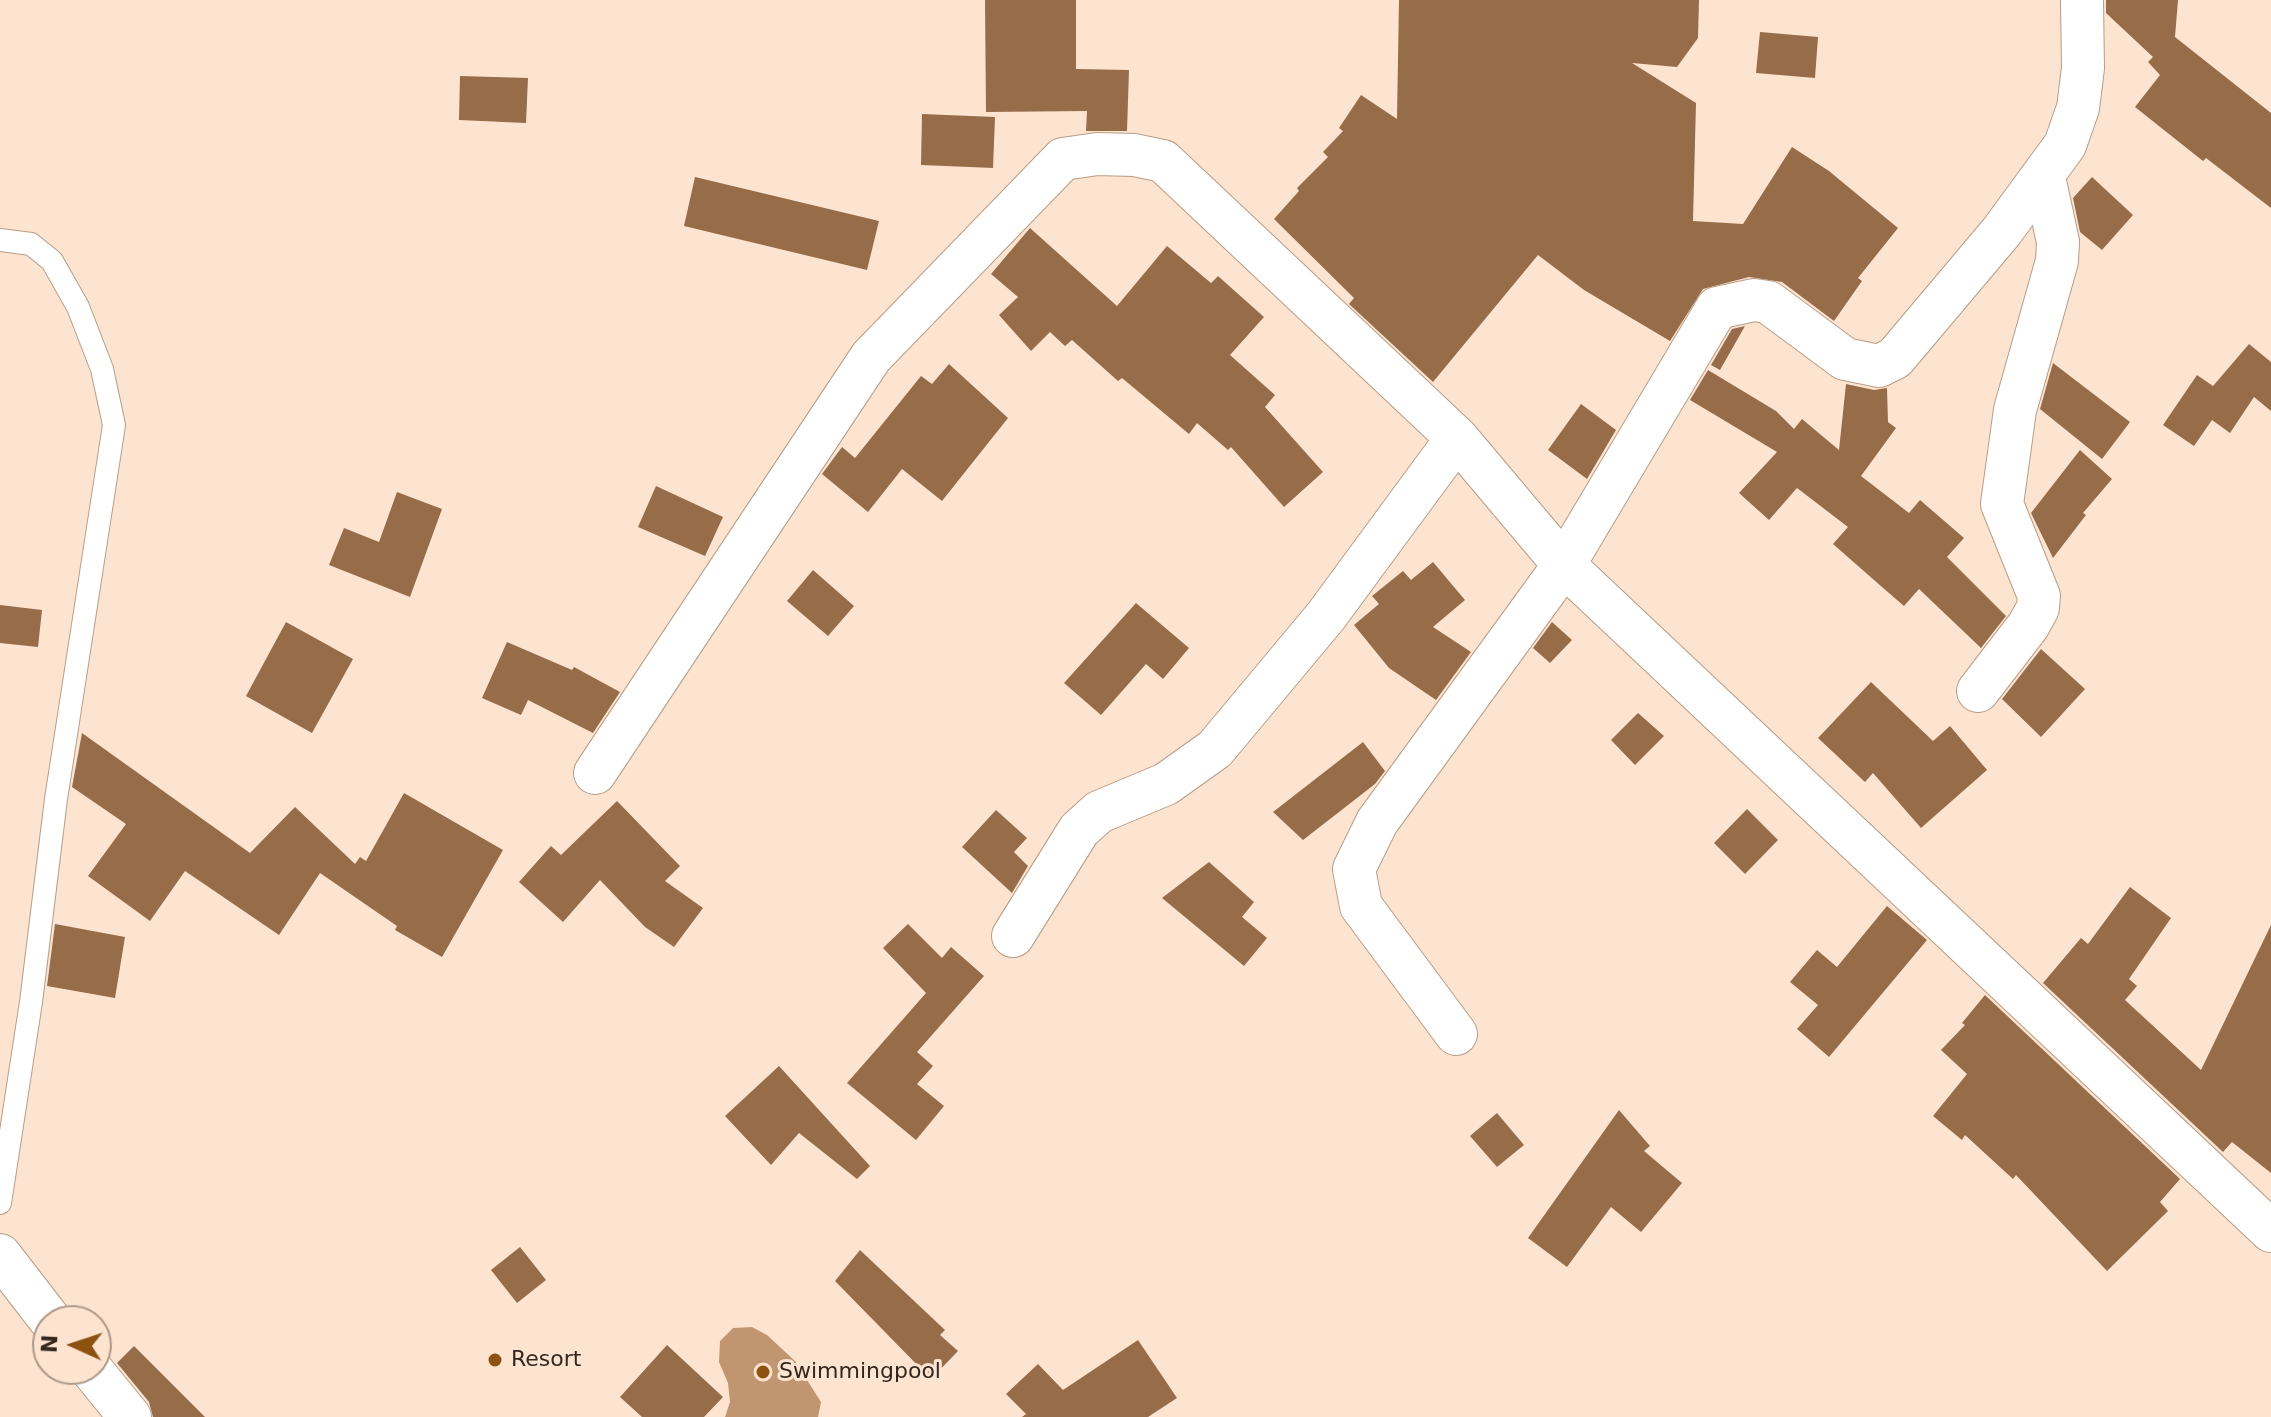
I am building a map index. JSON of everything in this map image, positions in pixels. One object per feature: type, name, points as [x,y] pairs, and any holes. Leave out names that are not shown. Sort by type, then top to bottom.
[{"type":"street","points":[[1456,1034],[1361,906],[1354,869],[1377,822],[1564,565],[1717,308],[1754,300],[1768,302],[1845,359],[1879,366],[1895,358],[2044,177],[2065,145],[2078,108],[2083,68],[2082,0]]},
{"type":"street","points":[[595,773],[871,357],[1063,159],[1097,154],[1134,155],[1163,161],[1457,438],[1564,565],[2271,1231]]},
{"type":"street","points":[[1978,691],[2028,626],[2038,608],[2039,596],[2002,504],[2015,410],[2057,261],[2058,242],[2044,177]]},
{"type":"street","points":[[1013,936],[1079,830],[1099,812],[1166,784],[1215,749],[1326,616],[1457,438]]},
{"type":"street","points":[[0,1255],[39,1305]]},
{"type":"street","points":[[104,1385],[130,1417]]},
{"type":"lane","points":[[0,240],[31,244],[52,261],[78,307],[102,369],[114,425],[56,799],[31,1002],[0,1203]]},
{"type":"shaded area","name":"Swimmingpool","points":[[752,1327],[767,1335],[795,1361],[821,1402],[818,1417],[725,1417],[730,1402],[728,1383],[719,1362],[720,1341],[733,1328]]},
{"type":"building","points":[[985,0],[1076,0],[1076,69],[1129,70],[1127,131],[1086,131],[1087,111],[986,112]]},
{"type":"building","points":[[1399,0],[1699,0],[1698,38],[1677,67],[1632,63],[1696,103],[1693,221],[1743,224],[1792,147],[1829,171],[1898,228],[1858,278],[1862,281],[1834,321],[1782,282],[1749,277],[1703,289],[1670,341],[1584,290],[1538,255],[1433,382],[1349,304],[1354,298],[1274,219],[1299,191],[1297,188],[1328,157],[1323,152],[1343,131],[1339,128],[1361,95],[1397,119]]},
{"type":"building","points":[[2106,0],[2178,0],[2175,37],[2271,113],[2271,208],[2206,158],[2203,161],[2135,107],[2160,75],[2148,62],[2153,57],[2106,13]]},
{"type":"building","points":[[1760,32],[1818,37],[1815,78],[1756,73]]},
{"type":"building","points":[[460,76],[528,78],[526,123],[459,120]]},
{"type":"building","points":[[922,114],[995,117],[993,168],[921,165]]},
{"type":"building","points":[[695,177],[879,221],[867,270],[684,226]]},
{"type":"building","points":[[2092,177],[2133,215],[2102,250],[2080,232],[2073,198]]},
{"type":"building","points":[[1030,228],[1117,306],[1167,246],[1211,283],[1218,276],[1264,317],[1230,355],[1275,395],[1265,407],[1323,472],[1284,507],[1231,447],[1228,450],[1197,423],[1189,434],[1122,378],[1118,381],[1072,340],[1065,346],[1050,332],[1031,351],[999,315],[1018,297],[991,274]]},
{"type":"building","points":[[1745,326],[1720,370],[1711,365],[1732,329]]},
{"type":"building","points":[[2249,344],[2271,362],[2271,411],[2254,397],[2230,433],[2212,420],[2194,446],[2163,425],[2197,375],[2213,386]]},
{"type":"building","points":[[2053,363],[2130,422],[2102,459],[2040,409]]},
{"type":"building","points":[[949,364],[1008,418],[942,501],[902,469],[868,512],[822,474],[842,447],[855,458],[921,376],[932,384]]},
{"type":"building","points":[[1708,370],[1776,411],[1794,429],[1802,419],[1839,450],[1846,384],[1874,390],[1887,388],[1888,422],[1896,428],[1861,476],[1909,513],[1920,500],[1964,538],[1947,557],[2006,616],[1981,648],[1919,589],[1904,606],[1882,587],[1833,544],[1848,527],[1797,488],[1769,520],[1739,493],[1777,452],[1690,400]]},
{"type":"building","points":[[1581,404],[1616,430],[1587,479],[1548,450]]},
{"type":"building","points":[[2080,450],[2112,479],[2083,513],[2086,515],[2053,558],[2031,513]]},
{"type":"building","points":[[656,486],[723,517],[705,556],[638,527]]},
{"type":"building","points":[[397,492],[442,509],[410,597],[329,565],[344,528],[379,542]]},
{"type":"building","points":[[1433,562],[1465,600],[1433,627],[1471,652],[1436,700],[1389,668],[1354,625],[1379,604],[1372,596],[1403,571],[1411,580]]},
{"type":"building","points":[[813,570],[854,606],[828,636],[787,601]]},
{"type":"building","points":[[1136,603],[1189,648],[1163,679],[1146,664],[1101,715],[1064,683]]},
{"type":"building","points":[[0,605],[42,610],[38,647],[0,643]]},
{"type":"building","points":[[286,622],[353,659],[312,733],[246,696]]},
{"type":"building","points":[[1552,622],[1572,640],[1550,663],[1533,648]]},
{"type":"building","points":[[507,642],[572,670],[574,667],[620,692],[593,733],[528,700],[521,715],[482,698]]},
{"type":"building","points":[[2041,649],[2085,689],[2041,737],[2002,699]]},
{"type":"building","points":[[1871,682],[1933,741],[1950,726],[1987,770],[1921,828],[1873,773],[1865,782],[1818,738]]},
{"type":"building","points":[[1638,713],[1664,736],[1635,765],[1611,740]]},
{"type":"building","points":[[82,733],[250,853],[295,807],[355,864],[360,857],[366,861],[404,793],[503,850],[442,957],[395,930],[397,926],[320,873],[279,935],[185,871],[150,921],[88,876],[126,824],[72,787]]},
{"type":"building","points":[[1363,742],[1385,771],[1375,784],[1303,840],[1273,812]]},
{"type":"building","points":[[617,801],[680,866],[665,881],[703,908],[674,947],[645,927],[600,880],[563,922],[519,882],[551,846],[561,855]]},
{"type":"building","points":[[1747,809],[1778,840],[1745,874],[1714,843]]},
{"type":"building","points":[[996,810],[1027,838],[1014,852],[1028,866],[1012,893],[962,847]]},
{"type":"building","points":[[1209,862],[1254,902],[1242,917],[1267,938],[1244,966],[1162,898]]},
{"type":"building","points":[[2130,887],[2171,918],[2129,979],[2137,986],[2125,1000],[2201,1070],[2271,925],[2271,1173],[2232,1142],[2223,1152],[2043,983],[2081,938],[2088,944]]},
{"type":"building","points":[[1887,906],[1927,940],[1829,1057],[1797,1029],[1818,1005],[1790,982],[1817,950],[1837,967]]},
{"type":"building","points":[[55,924],[125,937],[115,998],[47,986]]},
{"type":"building","points":[[908,924],[942,958],[951,947],[984,976],[917,1052],[933,1066],[917,1084],[944,1106],[916,1140],[847,1083],[926,993],[883,948]]},
{"type":"building","points":[[1985,995],[2180,1179],[2160,1202],[2168,1211],[2107,1271],[2016,1175],[2013,1179],[1965,1135],[1962,1140],[1933,1116],[1967,1074],[1941,1050],[1965,1025],[1962,1023]]},
{"type":"building","points":[[779,1066],[870,1166],[857,1179],[799,1133],[771,1165],[725,1116]]},
{"type":"building","points":[[1619,1110],[1650,1146],[1644,1151],[1682,1183],[1641,1232],[1611,1207],[1567,1267],[1528,1238]]},
{"type":"building","points":[[1497,1113],[1524,1145],[1497,1167],[1470,1136]]},
{"type":"building","points":[[520,1247],[546,1280],[517,1303],[491,1270]]},
{"type":"building","points":[[860,1250],[945,1330],[940,1335],[958,1351],[931,1379],[835,1281]]},
{"type":"building","points":[[1138,1340],[1177,1398],[1148,1417],[1022,1417],[1026,1414],[1006,1394],[1038,1364],[1063,1390]]},
{"type":"building","points":[[667,1345],[723,1397],[704,1417],[642,1417],[620,1397]]},
{"type":"building","points":[[134,1346],[205,1417],[153,1417],[149,1402],[117,1363]]},
{"type":"place","name":"Resort","points":[[495,1360]]},
{"type":"place","name":"Swimmingpool","points":[[763,1372]]}]
